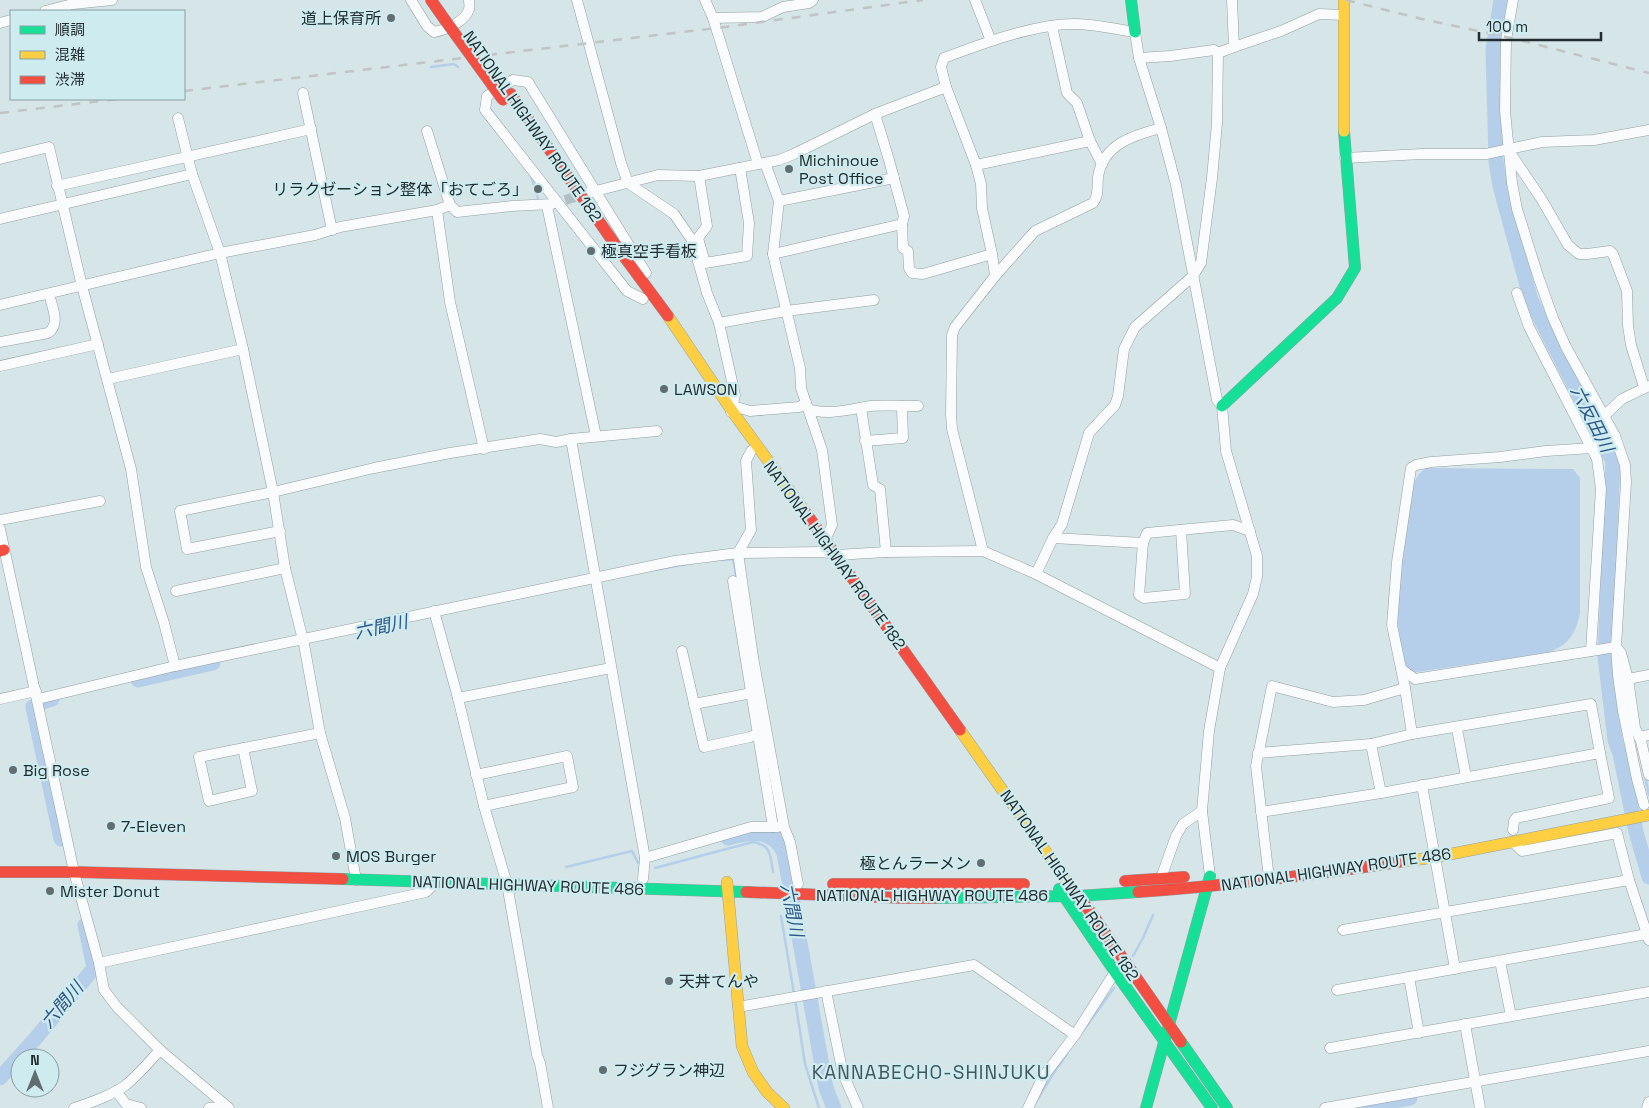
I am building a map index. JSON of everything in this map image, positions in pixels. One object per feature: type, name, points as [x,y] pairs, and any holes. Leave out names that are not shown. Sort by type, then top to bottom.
[{"type":"main road","name":"NATIONAL HIGHWAY ROUTE 182","points":[[431,0],[450,17],[614,243],[648,296],[730,411],[1075,888],[1227,1108]]},
{"type":"main road","name":"NATIONAL HIGHWAY ROUTE 182","points":[[445,0],[450,17]]},
{"type":"main road","points":[[1131,0],[1135,32]]},
{"type":"main road","points":[[1222,406],[1337,298],[1355,268],[1352,217],[1345,158],[1343,106],[1344,0]]},
{"type":"main road","name":"NATIONAL HIGHWAY ROUTE 182","points":[[730,411],[751,451],[823,552],[1045,885],[1063,896],[1114,972],[1212,1108]]},
{"type":"main road","name":"NATIONAL HIGHWAY ROUTE 486","points":[[0,863],[73,867],[781,889],[797,887],[1045,885],[1075,888],[1320,874],[1436,857],[1513,842],[1646,809]]},
{"type":"main road","name":"NATIONAL HIGHWAY ROUTE 486","points":[[1552,822],[1624,814]]},
{"type":"main road","points":[[1509,831],[1533,826]]},
{"type":"main road","name":"NATIONAL HIGHWAY ROUTE 486","points":[[1115,882],[1161,878],[1209,881],[1268,870],[1332,862],[1429,846]]},
{"type":"main road","name":"NATIONAL HIGHWAY ROUTE 486","points":[[0,872],[73,867]]},
{"type":"main road","name":"NATIONAL HIGHWAY ROUTE 486","points":[[355,875],[435,883],[505,879],[643,879],[728,887]]},
{"type":"main road","points":[[1146,1108],[1209,881]]},
{"type":"main road","points":[[728,887],[742,1046],[753,1072],[767,1092],[784,1108]]},
{"type":"main road","name":"NATIONAL HIGHWAY ROUTE 486","points":[[797,887],[903,898],[1063,896],[1075,888]]},
{"type":"street","points":[[49,10],[73,4],[112,0]]},
{"type":"street","points":[[411,0],[426,26],[434,32],[445,30],[463,17],[469,10],[469,0]]},
{"type":"street","points":[[577,0],[628,183],[674,214],[692,240],[707,292],[719,323],[735,395],[730,411],[807,406],[813,411],[918,406]]},
{"type":"street","points":[[705,0],[713,18],[761,163],[779,202],[773,254],[800,368],[801,388],[824,459],[832,525],[825,540]]},
{"type":"street","points":[[713,18],[762,17],[781,3],[809,3],[814,0]]},
{"type":"street","points":[[975,0],[991,41]]},
{"type":"street","points":[[1232,0],[1234,47]]},
{"type":"street","points":[[1513,0],[1506,40],[1505,111],[1512,183],[1517,209],[1538,276],[1566,347],[1604,416],[1625,466],[1626,482],[1615,647],[1620,695],[1637,779],[1646,809]]},
{"type":"street","points":[[1218,53],[1281,31],[1319,14],[1344,14]]},
{"type":"street","points":[[995,276],[982,208],[981,184],[976,165],[946,86],[941,67],[944,58],[991,41],[1052,26],[1075,24],[1135,32],[1139,58],[1162,128],[1176,185],[1216,400],[1222,406],[1226,451],[1257,556],[1257,577],[1253,594],[1220,668],[1210,731],[1202,811],[1209,881]]},
{"type":"street","points":[[1052,26],[1067,93],[1077,102],[1090,141],[1102,164]]},
{"type":"street","points":[[1139,58],[1214,50],[1218,53]]},
{"type":"street","points":[[1036,574],[1053,538],[1062,524],[1089,433],[1115,405],[1118,396],[1124,349],[1129,336],[1135,327],[1193,276],[1201,263],[1217,123],[1218,53]]},
{"type":"street","points":[[513,80],[528,82],[592,193],[648,277],[648,296],[627,291],[562,202],[486,110],[487,96],[513,80]]},
{"type":"street","points":[[592,193],[658,175],[699,176],[779,160],[875,114],[946,86]]},
{"type":"street","points":[[304,93],[332,230]]},
{"type":"street","points":[[875,114],[904,216],[902,224],[903,248],[908,251],[909,268],[912,273],[923,274],[992,254]]},
{"type":"street","points":[[178,118],[192,174],[220,253],[274,492],[284,568],[304,641],[320,733],[345,818],[355,875]]},
{"type":"street","points":[[984,551],[952,429],[952,335],[955,328],[995,276],[1035,231],[1093,203],[1097,198],[1098,176],[1107,154],[1122,142],[1140,134],[1162,128]]},
{"type":"street","points":[[57,186],[311,129]]},
{"type":"street","points":[[1345,158],[1422,154],[1486,154],[1542,142],[1594,140],[1649,130]]},
{"type":"street","points":[[427,131],[450,205],[457,212],[512,206],[547,206],[562,202]]},
{"type":"street","points":[[976,165],[1090,141]]},
{"type":"street","points":[[0,159],[49,147],[61,204],[131,469],[146,567],[164,624],[174,666]]},
{"type":"street","points":[[1509,150],[1542,200],[1568,245],[1579,254],[1610,251],[1613,254],[1627,291],[1628,326],[1632,346],[1647,387],[1622,399],[1604,416]]},
{"type":"street","points":[[699,176],[707,226],[698,238],[705,263],[747,256],[749,223],[740,168]]},
{"type":"street","points":[[0,219],[192,174]]},
{"type":"street","points":[[779,202],[894,178]]},
{"type":"street","points":[[0,305],[220,253],[437,210],[450,205]]},
{"type":"street","points":[[547,206],[596,436]]},
{"type":"street","points":[[437,210],[450,302],[484,449]]},
{"type":"street","points":[[773,254],[902,224]]},
{"type":"street","points":[[1518,293],[1529,328],[1594,447],[1598,459],[1601,489],[1593,650]]},
{"type":"street","points":[[0,342],[48,333],[52,330],[55,319],[49,294]]},
{"type":"street","points":[[719,323],[786,311],[874,300]]},
{"type":"street","points":[[0,366],[98,344]]},
{"type":"street","points":[[108,379],[242,349]]},
{"type":"street","points":[[865,441],[902,438],[902,406]]},
{"type":"street","points":[[861,408],[873,485],[880,489],[886,552]]},
{"type":"street","points":[[280,530],[187,549],[180,510],[274,492],[374,468],[450,453],[540,439],[556,442],[596,436],[657,431]]},
{"type":"street","points":[[1412,734],[1392,625],[1397,562],[1410,468],[1416,464],[1431,462],[1500,458],[1546,451],[1594,447],[1614,437]]},
{"type":"street","points":[[571,439],[645,858],[643,879]]},
{"type":"street","points":[[751,451],[746,461],[751,530],[738,553],[736,585],[778,827],[790,842],[797,887]]},
{"type":"street","points":[[0,520],[100,501]]},
{"type":"street","points":[[1181,530],[1185,594],[1144,598],[1139,595],[1143,544],[1147,533],[1233,525],[1250,531]]},
{"type":"street","points":[[0,529],[2,551],[37,695],[73,867],[99,963],[104,990],[117,1008],[160,1050],[226,1105]]},
{"type":"street","points":[[1053,538],[1143,544]]},
{"type":"street","points":[[0,699],[37,695],[304,641],[675,561],[738,553],[823,552],[836,555],[886,552],[984,551],[1036,574],[1220,668]]},
{"type":"street","points":[[176,591],[284,568]]},
{"type":"street","points":[[434,614],[505,879],[548,1108]]},
{"type":"street","points":[[1401,669],[1415,679],[1615,647]]},
{"type":"street","points":[[1615,647],[1621,653],[1628,679],[1630,702],[1644,736],[1649,775]]},
{"type":"street","points":[[682,650],[704,747],[750,737],[763,732]]},
{"type":"street","points":[[458,698],[612,668]]},
{"type":"street","points":[[1628,679],[1649,675]]},
{"type":"street","points":[[1268,870],[1256,766],[1272,686],[1333,702],[1364,700],[1405,688]]},
{"type":"street","points":[[694,704],[755,692]]},
{"type":"street","points":[[1258,753],[1371,744],[1412,734],[1591,704],[1609,798],[1516,818],[1509,831]]},
{"type":"street","points":[[1458,729],[1466,777]]},
{"type":"street","points":[[243,748],[252,791],[209,801],[199,757],[243,748],[320,733]]},
{"type":"street","points":[[1371,744],[1381,793]]},
{"type":"street","points":[[1261,812],[1381,793],[1600,753]]},
{"type":"street","points":[[476,775],[567,756],[573,787],[484,806]]},
{"type":"street","points":[[1422,785],[1429,846],[1436,857],[1455,969]]},
{"type":"street","points":[[1161,878],[1176,836],[1183,824],[1202,811]]},
{"type":"street","points":[[645,858],[751,827],[778,827]]},
{"type":"street","points":[[1337,990],[1648,937],[1629,880],[1617,833],[1522,851],[1513,842]]},
{"type":"street","points":[[1343,930],[1629,880]]},
{"type":"street","points":[[99,963],[426,892],[435,883]]},
{"type":"street","points":[[1500,961],[1511,1016]]},
{"type":"street","points":[[738,1006],[974,965],[1075,1034]]},
{"type":"street","points":[[1028,1108],[1043,1077],[1075,1034],[1114,972]]},
{"type":"street","points":[[1409,977],[1419,1033]]},
{"type":"street","points":[[826,991],[842,1074],[858,1108]]},
{"type":"street","points":[[1330,1048],[1649,992]]},
{"type":"street","points":[[1465,1024],[1480,1108]]},
{"type":"street","points":[[74,1108],[116,1091],[127,1084],[160,1050]]},
{"type":"street","points":[[1325,1108],[1355,1106],[1475,1081],[1649,1050]]},
{"type":"street","points":[[116,1091],[126,1104],[141,1108]]},
{"type":"street","points":[[1647,1108],[1649,1102]]},
{"type":"street","points":[[209,1108],[226,1105]]},
{"type":"water","points":[[1426,468],[1573,469],[1580,478],[1580,613],[1571,637],[1557,649],[1550,652],[1411,673],[1401,658],[1397,612],[1402,551],[1414,482]]},
{"type":"waterway","name":"六反田川","points":[[1501,0],[1493,50],[1496,161],[1500,186],[1531,300],[1613,461],[1605,657],[1615,740],[1620,754],[1636,832],[1649,877]]},
{"type":"waterway","points":[[431,67],[454,64],[458,67]]},
{"type":"waterway","points":[[531,176],[539,202]]},
{"type":"waterway","points":[[723,560],[733,559],[737,579]]},
{"type":"waterway","points":[[654,570],[688,564]]},
{"type":"waterway","name":"六間川","points":[[138,680],[213,663]]},
{"type":"waterway","name":"六間川","points":[[52,699],[33,707],[61,839]]},
{"type":"waterway","points":[[1645,776],[1649,795]]},
{"type":"waterway","points":[[779,831],[780,843]]},
{"type":"waterway","name":"六間川","points":[[728,838],[744,834],[760,834],[774,839],[784,853],[826,1088],[834,1108]]},
{"type":"waterway","points":[[655,868],[753,842],[759,843],[767,849],[773,872]]},
{"type":"waterway","points":[[566,867],[632,851],[638,863]]},
{"type":"waterway","points":[[1133,956],[1153,915]]},
{"type":"waterway","points":[[781,916],[794,994]]},
{"type":"waterway","name":"六間川","points":[[0,1078],[94,968],[85,925]]},
{"type":"waterway","points":[[1083,1031],[1114,988]]},
{"type":"waterway","points":[[795,999],[805,1064],[819,1108]]},
{"type":"waterway","points":[[1036,1102],[1067,1054]]},
{"type":"waterway","name":"六反田川","points":[[1355,1108],[1410,1098]]},
{"type":"tunnel","points":[[565,200],[585,194]]},
{"type":"railway","points":[[185,91],[725,27],[923,0]]},
{"type":"railway","points":[[1346,0],[1511,38],[1649,73]]},
{"type":"railway","points":[[0,113],[110,100]]},
{"type":"traffic: fast","points":[[1131,0],[1135,32]]},
{"type":"traffic: fast","points":[[1222,406],[1337,298],[1355,268],[1344,131]]},
{"type":"traffic: fast","points":[[1146,1108],[1210,876]]},
{"type":"traffic: fast","points":[[343,879],[746,892]]},
{"type":"traffic: fast","points":[[1059,889],[1115,972],[1212,1108]]},
{"type":"traffic: fast","points":[[936,898],[1078,896],[1138,892]]},
{"type":"traffic: fast","points":[[1181,1042],[1227,1108]]},
{"type":"traffic: slow","points":[[1344,0],[1344,131]]},
{"type":"traffic: slow","points":[[668,316],[732,411],[806,513]]},
{"type":"traffic: slow","points":[[960,730],[1070,886]]},
{"type":"traffic: slow","points":[[1399,862],[1436,857],[1649,815]]},
{"type":"traffic: slow","points":[[727,882],[742,1046],[753,1072],[767,1092],[784,1108]]},
{"type":"traffic: jam","points":[[431,0],[445,20]]},
{"type":"traffic: jam","points":[[445,20],[503,100]]},
{"type":"traffic: jam","points":[[511,94],[614,243],[668,316]]},
{"type":"traffic: jam","points":[[806,513],[960,730]]},
{"type":"traffic: jam","points":[[0,551],[4,550]]},
{"type":"traffic: jam","points":[[1138,892],[1269,880],[1399,862]]},
{"type":"traffic: jam","points":[[0,872],[74,872],[343,879]]},
{"type":"traffic: jam","points":[[1125,881],[1184,877]]},
{"type":"traffic: jam","points":[[833,884],[1024,884]]},
{"type":"traffic: jam","points":[[1070,886],[1092,914],[1181,1042]]},
{"type":"traffic: jam","points":[[746,892],[936,898]]},
{"type":"place","name":"道上保育所","points":[[391,18]]},
{"type":"place","name":"Michinoue Post Office","points":[[789,169]]},
{"type":"place","name":"リラクゼーション整体「おてごろ」","points":[[538,189]]},
{"type":"place","name":"極真空手看板","points":[[591,251]]},
{"type":"place","name":"LAWSON","points":[[664,389]]},
{"type":"place","name":"Big Rose","points":[[13,770]]},
{"type":"place","name":"7-Eleven","points":[[111,826]]},
{"type":"place","name":"MOS Burger","points":[[336,856]]},
{"type":"place","name":"極とんラーメン","points":[[981,863]]},
{"type":"place","name":"Mister Donut","points":[[50,891]]},
{"type":"place","name":"天丼てんや","points":[[669,981]]},
{"type":"place","name":"フジグラン神辺","points":[[603,1070]]},
{"type":"district","name":"KANNABECHO-SHINJUKU","points":[[931,1072]]}]
